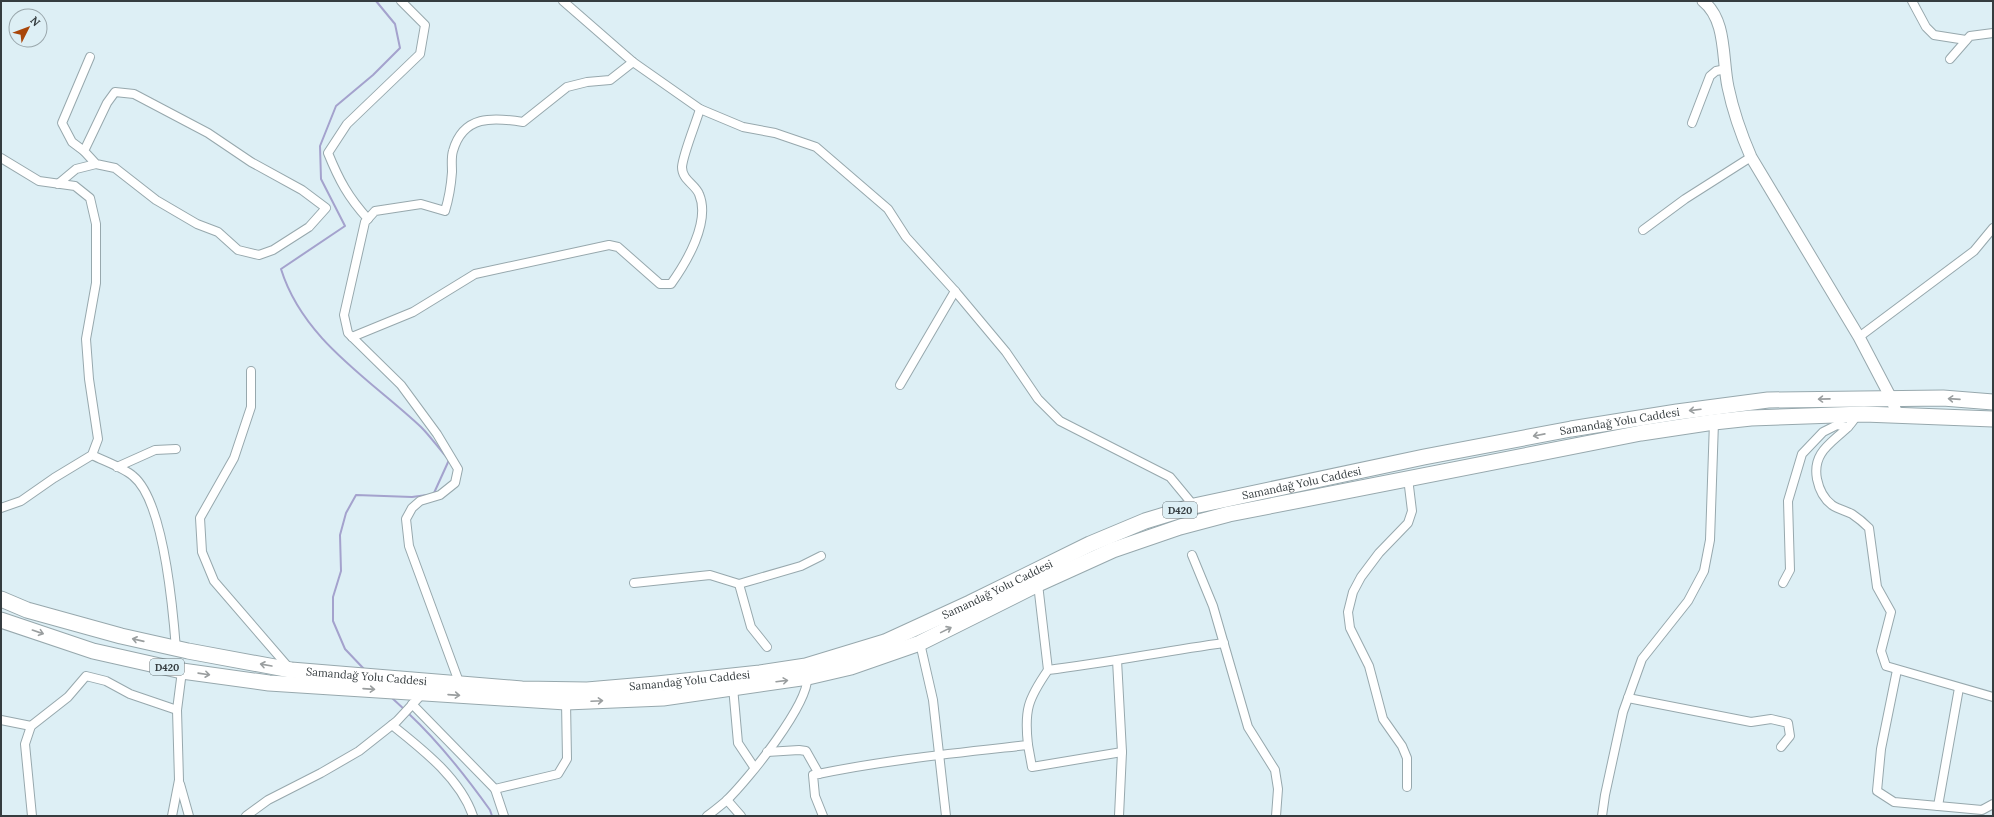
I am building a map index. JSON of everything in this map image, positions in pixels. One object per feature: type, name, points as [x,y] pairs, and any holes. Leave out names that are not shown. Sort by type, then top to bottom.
[{"type":"highway","name":"Samandağ Yolu Caddesi","points":[[1,599],[27,610],[121,636],[176,649],[291,670],[318,673],[459,682],[522,688],[587,690],[760,673],[807,672],[885,642],[970,603],[1090,544],[1145,521],[1194,506],[1424,457],[1571,429],[1677,412],[1768,400],[1943,398],[1993,402]]},
{"type":"highway","name":"Samandağ Yolu Caddesi","points":[[1,620],[93,651],[182,670],[269,683],[566,702],[663,698],[733,687],[807,672],[851,667],[920,643],[1038,584],[1113,550],[1180,527],[1229,514],[1641,433],[1714,422],[1751,418],[1858,414],[1897,414],[1993,419]]},
{"type":"street","points":[[368,218],[352,202],[338,178],[328,153],[347,124],[420,54],[425,25],[400,1]]},
{"type":"street","points":[[563,1],[632,62],[700,109],[743,127],[776,132],[816,147],[888,209],[906,237],[955,291],[1006,352],[1038,399],[1060,421],[1170,477],[1194,506]]},
{"type":"street","points":[[1703,1],[1709,6],[1720,30],[1728,86],[1739,129],[1751,156],[1859,337],[1891,398],[1897,414]]},
{"type":"street","points":[[1912,1],[1926,27],[1934,35],[1966,40]]},
{"type":"street","points":[[1950,59],[1958,52],[1970,36],[1993,33]]},
{"type":"street","points":[[90,57],[62,124],[72,142],[84,151],[96,164]]},
{"type":"street","points":[[459,682],[409,546],[406,519],[412,508],[420,501],[440,495],[455,483],[458,469],[437,434],[401,385],[348,333],[344,315],[365,222],[375,211],[421,204],[445,211],[450,196],[453,151],[460,136],[472,123],[497,118],[523,122],[567,87],[587,82],[610,80],[632,62]]},
{"type":"street","points":[[1692,123],[1710,76],[1716,70],[1726,69]]},
{"type":"street","points":[[58,184],[76,169],[96,164],[115,168],[156,200],[197,224],[218,232],[238,250],[259,255],[273,250],[309,227],[326,208],[302,190],[251,162],[208,133],[134,94],[115,92],[107,103],[84,151]]},
{"type":"street","points":[[352,337],[413,312],[475,274],[609,245],[618,247],[660,284],[671,284],[694,245],[700,227],[701,200],[698,193],[684,178],[682,167],[700,109]]},
{"type":"street","points":[[1643,230],[1685,199],[1751,156]]},
{"type":"street","points":[[1,158],[39,181],[75,186],[90,198],[96,224],[96,284],[86,339],[89,379],[98,439],[92,455],[54,478],[21,501],[1,508]]},
{"type":"street","points":[[1859,337],[1974,251],[1993,228]]},
{"type":"street","points":[[900,385],[955,291]]},
{"type":"street","points":[[251,372],[251,407],[234,458],[200,518],[202,552],[214,581],[291,670]]},
{"type":"street","points":[[1858,414],[1848,427],[1829,443],[1820,453],[1816,464],[1818,486],[1824,497],[1833,506],[1852,515],[1869,528],[1877,587],[1891,612],[1881,651],[1886,666],[1959,688],[1993,696]]},
{"type":"street","points":[[1602,816],[1621,720],[1642,659],[1688,601],[1704,571],[1710,540],[1714,422]]},
{"type":"street","points":[[1783,583],[1790,570],[1788,501],[1802,454],[1823,432],[1838,425],[1848,427]]},
{"type":"street","points":[[117,468],[155,450],[176,449]]},
{"type":"street","points":[[92,455],[133,476],[146,494],[158,524],[169,576],[176,649]]},
{"type":"street","points":[[1407,787],[1407,758],[1402,746],[1383,719],[1369,666],[1350,628],[1348,612],[1353,592],[1361,577],[1379,553],[1408,523],[1412,511],[1408,478]]},
{"type":"street","points":[[1192,555],[1213,606],[1248,727],[1275,770],[1278,789],[1276,816]]},
{"type":"street","points":[[634,583],[710,575],[739,584],[801,566],[821,556]]},
{"type":"street","points":[[739,584],[751,627],[767,648]]},
{"type":"street","points":[[1038,584],[1048,670],[1029,702],[1025,721],[1032,766],[1122,752]]},
{"type":"street","points":[[920,643],[932,700],[946,816]]},
{"type":"street","points":[[1048,670],[1224,643]]},
{"type":"street","points":[[1117,660],[1122,752],[1119,816]]},
{"type":"street","points":[[172,816],[179,780],[177,710],[182,670]]},
{"type":"street","points":[[1896,670],[1881,749],[1877,791],[1894,802],[1982,810],[1993,804]]},
{"type":"street","points":[[707,816],[727,800],[778,739],[805,694],[807,672]]},
{"type":"street","points":[[32,816],[25,744],[31,726],[68,697],[86,676],[106,681],[130,694],[177,710]]},
{"type":"street","points":[[733,687],[738,743],[754,767]]},
{"type":"street","points":[[1938,806],[1959,688]]},
{"type":"street","points":[[246,816],[268,800],[321,773],[359,751],[401,717],[423,693]]},
{"type":"street","points":[[1628,698],[1751,722],[1771,719],[1788,723],[1790,736],[1781,747]]},
{"type":"street","points":[[496,789],[558,774],[567,759],[566,702]]},
{"type":"street","points":[[411,706],[496,789],[504,816]]},
{"type":"street","points":[[1,720],[31,726]]},
{"type":"street","points":[[392,725],[417,745],[450,778],[469,806],[473,816]]},
{"type":"street","points":[[823,816],[815,796],[814,775],[938,755],[1028,745]]},
{"type":"street","points":[[767,752],[806,751],[819,774]]},
{"type":"street","points":[[179,780],[189,816]]},
{"type":"street","points":[[727,800],[741,816]]},
{"type":"waterway","points":[[376,1],[395,24],[400,48],[373,75],[336,106],[320,146],[321,179],[345,226],[281,269],[291,294],[305,317],[322,338],[360,375],[421,427],[449,460],[434,493]]},
{"type":"waterway","points":[[364,669],[345,649],[333,621],[333,597],[341,571],[340,535],[346,513],[356,495],[412,497],[427,495]]},
{"type":"waterway","points":[[392,698],[405,710]]},
{"type":"waterway","points":[[408,713],[451,759],[490,810],[492,816]]}]
